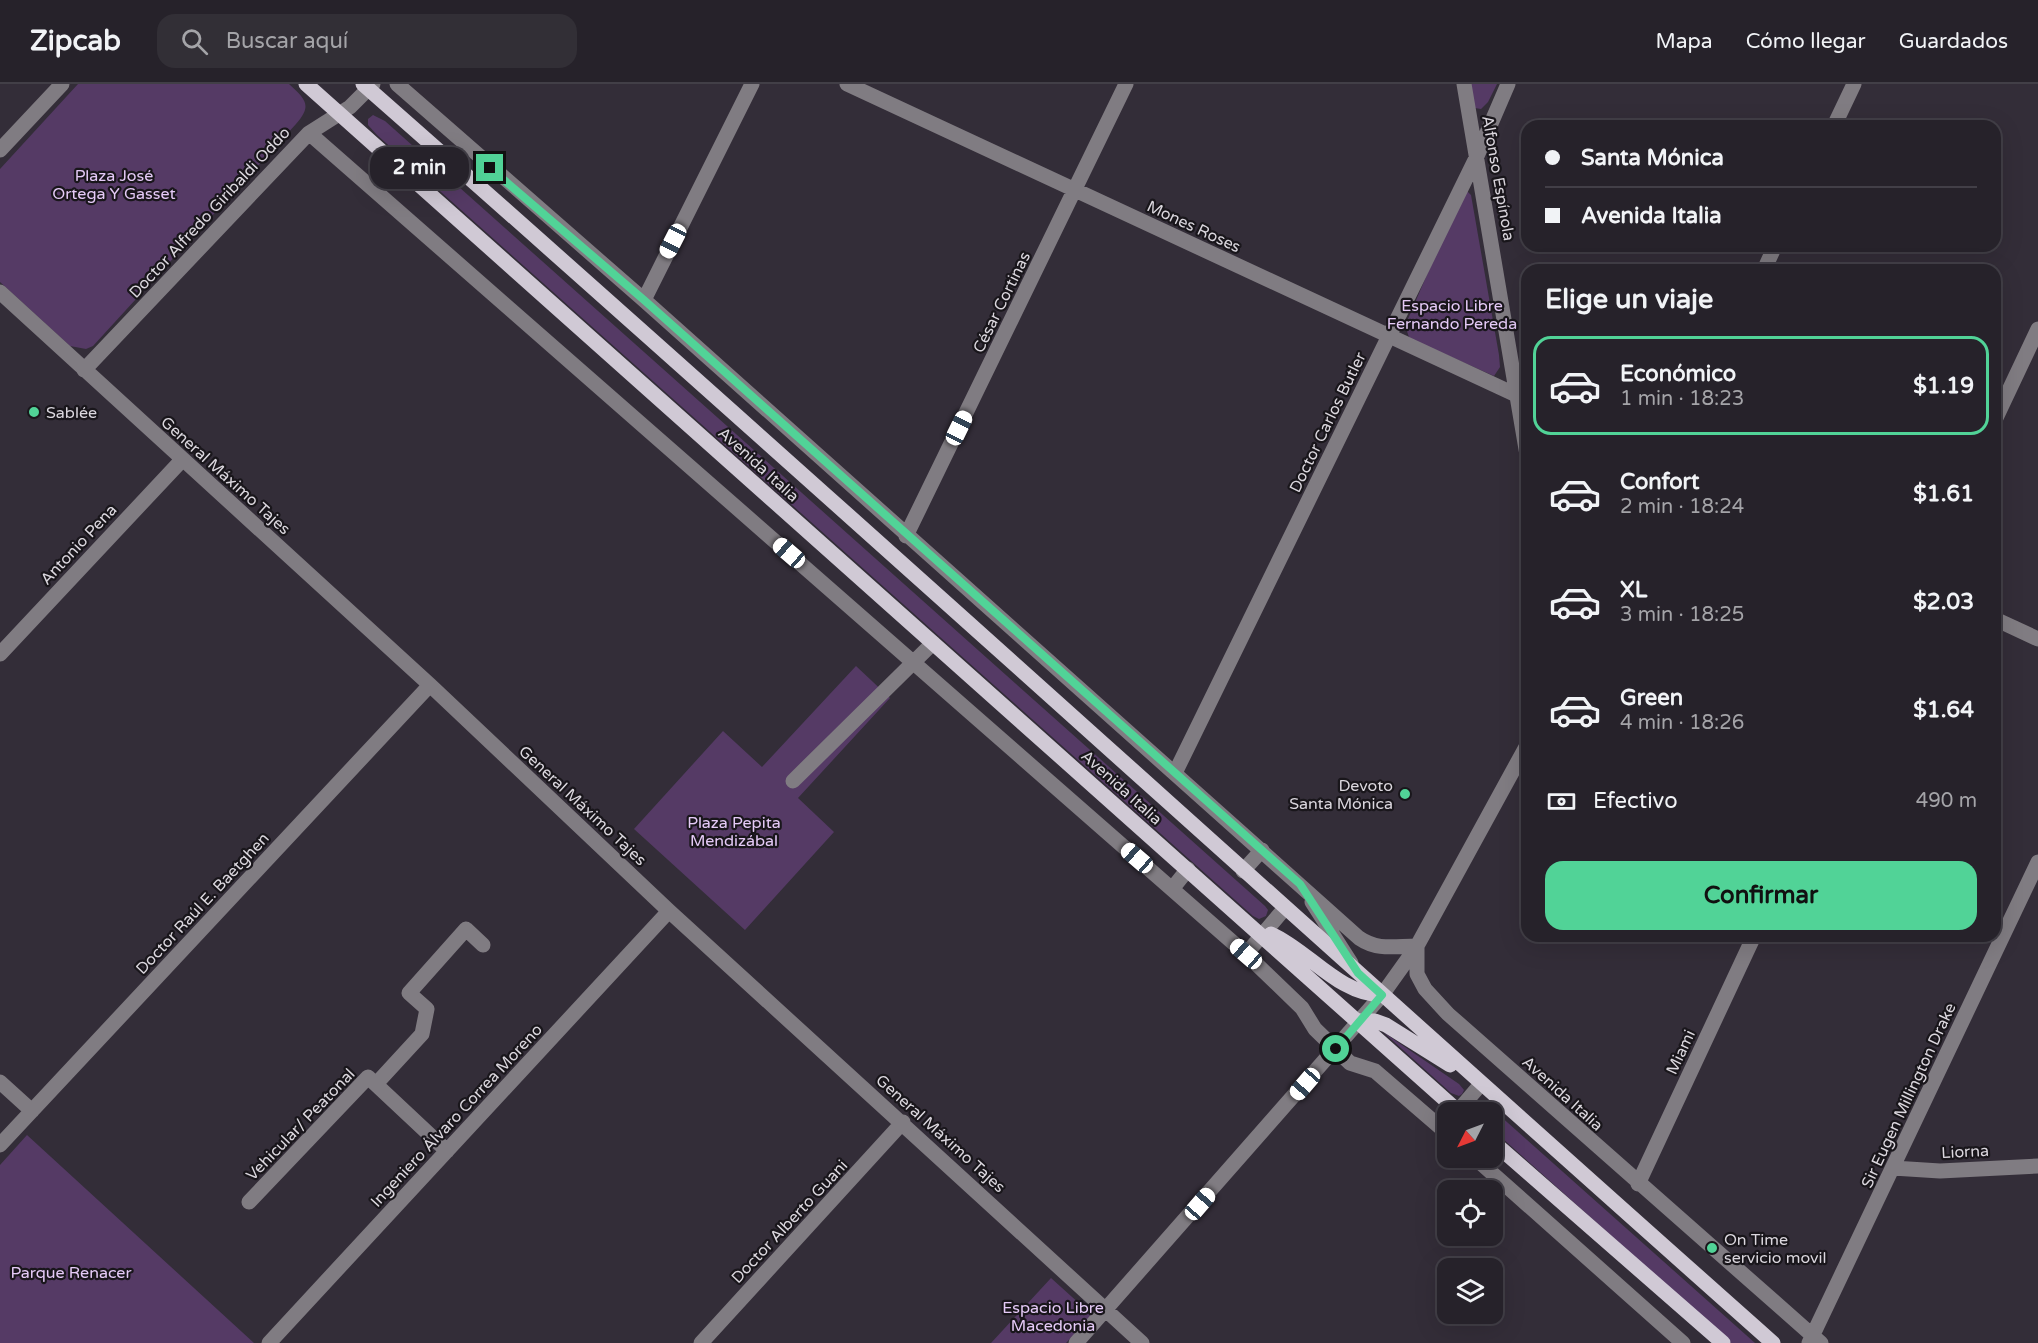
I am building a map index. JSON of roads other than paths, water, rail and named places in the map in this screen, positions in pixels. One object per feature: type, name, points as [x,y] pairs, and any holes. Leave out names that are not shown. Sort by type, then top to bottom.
[{"type":"main road","name":"Avenida Italia","points":[[306,84],[1360,1021],[1448,1102]]},
{"type":"main road","name":"Avenida Italia","points":[[369,86],[1480,1084],[1773,1343]]},
{"type":"main road","points":[[1262,934],[1270,934],[1279,938],[1351,988],[1371,995],[1382,995]]},
{"type":"main road","points":[[1360,1021],[1375,1021],[1386,1025],[1480,1084]]},
{"type":"main road","points":[[1503,1151],[1723,1343]]},
{"type":"street","points":[[0,150],[62,84]]},
{"type":"street","name":"Avenida Italia","points":[[397,84],[644,300],[906,536],[1369,945],[1380,948],[1417,946],[1417,974],[1425,989],[1448,1014],[1814,1341]]},
{"type":"street","points":[[644,300],[752,84]]},
{"type":"street","name":"Mones Roses","points":[[847,84],[1521,397]]},
{"type":"street","name":"César Cortinas","points":[[906,536],[1126,84]]},
{"type":"street","name":"Alfonso Espínola","points":[[1464,84],[1521,392]]},
{"type":"street","name":"Doctor Carlos Butler","points":[[1175,773],[1477,156],[1509,84]]},
{"type":"street","points":[[1837,120],[1854,84]]},
{"type":"street","name":"Doctor Alfredo Giribaldi Oddo","points":[[84,370],[309,132],[340,115],[369,86]]},
{"type":"street","points":[[309,132],[1246,954],[1302,1008],[1315,1029],[1350,1063],[1376,1071],[1437,1124]]},
{"type":"street","name":"General Máximo Tajes","points":[[0,292],[430,685],[669,911],[903,1122],[1142,1343]]},
{"type":"street","points":[[2001,407],[2038,329]]},
{"type":"street","name":"Antonio Pena","points":[[0,654],[182,460]]},
{"type":"street","points":[[2001,622],[2038,639]]},
{"type":"street","points":[[793,781],[933,643]]},
{"type":"street","name":"Doctor Raúl E. Baetghen","points":[[0,1145],[430,685]]},
{"type":"street","points":[[1076,1343],[1382,995],[1417,946],[1521,756]]},
{"type":"street","points":[[1243,871],[1262,850]]},
{"type":"street","name":"Sir Eugen Millington Drake","points":[[2001,940],[2038,862]]},
{"type":"street","points":[[1172,889],[1188,869]]},
{"type":"street","name":"Avenida Italia","points":[[1300,884],[1358,973]]},
{"type":"street","points":[[1246,954],[1285,908]]},
{"type":"street","name":"Ingeniero Álvaro Correa Moreno","points":[[274,1341],[669,911]]},
{"type":"street","name":"Vehicular/ Peatonal","points":[[376,1084],[422,1034],[427,1009],[409,993],[466,929],[483,945]]},
{"type":"street","name":"Miami","points":[[1638,1184],[1751,942]]},
{"type":"street","name":"Sir Eugen Millington Drake","points":[[1814,1341],[2000,942]]},
{"type":"street","name":"Vehicular/ Peatonal","points":[[249,1202],[368,1077],[447,1151]]},
{"type":"street","points":[[0,1082],[32,1111]]},
{"type":"street","name":"Avenida Italia","points":[[1466,1102],[1480,1084]]},
{"type":"street","name":"Doctor Alberto Guani","points":[[701,1343],[903,1122]]},
{"type":"street","name":"Liorna","points":[[1893,1168],[1940,1171],[2038,1166]]},
{"type":"street","points":[[1486,1168],[1683,1343]]},
{"type":"place","name":"Sablée","points":[[34,412]]},
{"type":"place","name":"Devoto Santa Mónica","points":[[1405,794]]},
{"type":"place","name":"On Time servicio movil","points":[[1712,1248]]},
{"type":"park label","name":"Plaza José Ortega Y Gasset","points":[[114,184]]},
{"type":"park label","name":"Espacio Libre Fernando Pereda","points":[[1452,314]]},
{"type":"park label","name":"Plaza Pepita Mendizábal","points":[[734,831]]},
{"type":"park label","name":"Parque Renacer","points":[[71,1272]]},
{"type":"park label","name":"Espacio Libre Macedonia","points":[[1053,1316]]}]
